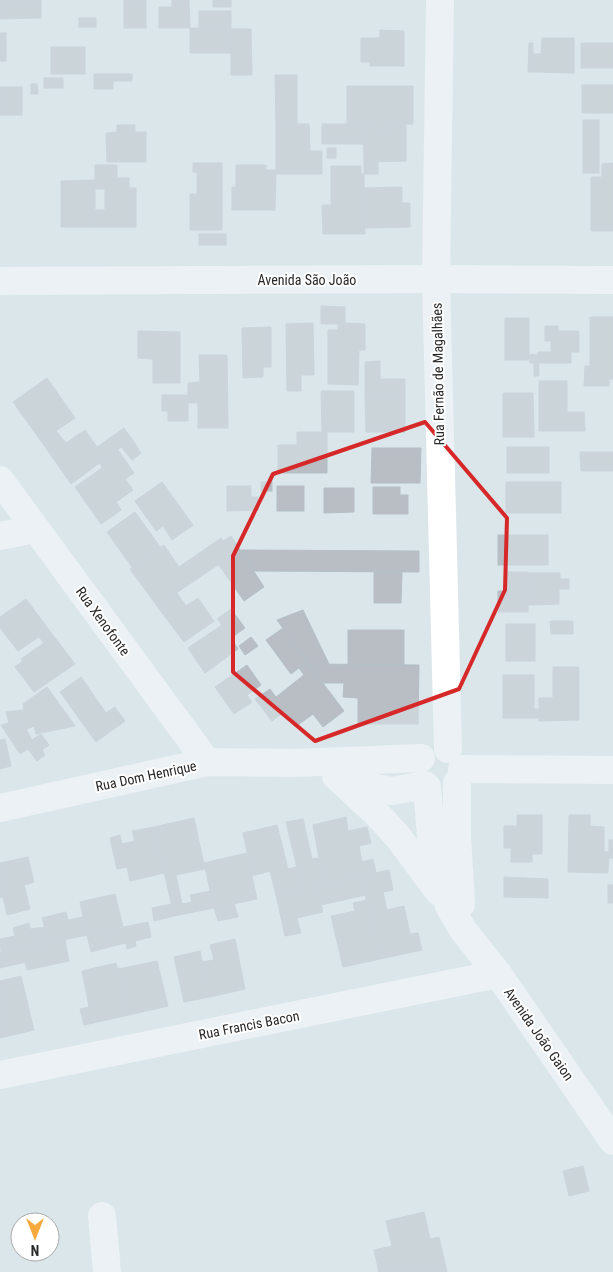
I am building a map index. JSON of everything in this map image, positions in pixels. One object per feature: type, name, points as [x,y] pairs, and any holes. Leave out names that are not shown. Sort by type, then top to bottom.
[{"type":"street","name":"Rua Fernão de Magalhães","points":[[440,0],[436,279],[456,767]]},
{"type":"street","name":"Avenida São João","points":[[0,281],[613,280]]},
{"type":"street","name":"Rua Xenofonte","points":[[0,480],[207,762]]},
{"type":"street","points":[[0,536],[35,529]]},
{"type":"street","points":[[456,767],[450,788],[443,791],[426,786],[420,777],[418,767],[421,758],[433,748],[456,767],[613,770]]},
{"type":"street","name":"Rua Dom Henrique","points":[[0,808],[207,762],[294,763],[421,758]]},
{"type":"street","name":"Rua Dom Henrique","points":[[294,763],[366,786],[392,791],[426,786]]},
{"type":"street","points":[[456,767],[457,836],[462,930]]},
{"type":"street","points":[[336,776],[398,836],[450,906]]},
{"type":"street","name":"Avenida João Gaion","points":[[426,786],[432,848],[450,906],[462,930],[498,974],[613,1141]]},
{"type":"street","name":"Rua Francis Bacon","points":[[0,1075],[498,974]]},
{"type":"street","points":[[102,1216],[107,1272]]},
{"type":"highlighted area","points":[[425,422],[507,518],[505,590],[459,689],[315,741],[233,672],[233,556],[273,474]]},
{"type":"building","points":[[0,0],[41,0],[41,18],[0,19]]},
{"type":"building","points":[[124,0],[146,0],[146,28],[124,28]]},
{"type":"building","points":[[172,0],[189,0],[190,28],[159,28],[159,7],[172,7]]},
{"type":"building","points":[[213,0],[231,0],[231,7],[213,7]]},
{"type":"building","points":[[199,11],[231,11],[231,29],[199,28]]},
{"type":"building","points":[[79,18],[96,18],[96,27],[79,27]]},
{"type":"building","points":[[190,28],[231,29],[231,53],[190,53]]},
{"type":"building","points":[[231,29],[251,29],[252,75],[231,75]]},
{"type":"building","points":[[380,30],[404,31],[404,66],[370,66],[370,62],[361,62],[361,38],[380,38]]},
{"type":"building","points":[[0,33],[6,33],[6,61],[0,61]]},
{"type":"building","points":[[542,38],[574,38],[574,73],[533,72],[533,54],[541,54]]},
{"type":"building","points":[[529,43],[533,43],[533,72],[528,72]]},
{"type":"building","points":[[581,43],[613,43],[613,68],[581,68]]},
{"type":"building","points":[[51,47],[85,47],[85,74],[51,74]]},
{"type":"building","points":[[94,74],[132,74],[132,81],[113,81],[113,89],[94,89]]},
{"type":"building","points":[[275,75],[297,75],[297,124],[276,124]]},
{"type":"building","points":[[44,78],[63,78],[63,88],[44,88]]},
{"type":"building","points":[[31,84],[37,84],[38,94],[31,94]]},
{"type":"building","points":[[582,85],[613,85],[613,113],[582,113]]},
{"type":"building","points":[[347,86],[413,86],[413,124],[388,124],[388,131],[376,131],[376,124],[347,124]]},
{"type":"building","points":[[0,87],[22,87],[22,115],[0,115]]},
{"type":"building","points":[[583,120],[599,120],[599,173],[583,173]]},
{"type":"building","points":[[276,124],[309,124],[310,151],[322,151],[322,174],[276,174]]},
{"type":"building","points":[[322,124],[363,124],[364,144],[322,144]]},
{"type":"building","points":[[363,124],[376,124],[376,131],[388,131],[388,124],[406,124],[406,161],[364,162]]},
{"type":"building","points":[[117,125],[135,125],[135,132],[146,132],[146,162],[107,162],[106,133],[117,132]]},
{"type":"building","points":[[327,148],[336,148],[336,158],[327,158]]},
{"type":"building","points":[[364,162],[378,162],[378,174],[364,174]]},
{"type":"building","points":[[193,163],[222,163],[222,230],[190,230],[190,194],[197,194],[197,172],[193,172]]},
{"type":"building","points":[[613,163],[613,231],[591,231],[591,177],[602,177],[602,164]]},
{"type":"building","points":[[95,165],[117,165],[117,178],[129,178],[129,188],[136,188],[136,227],[95,227],[95,210],[105,210],[105,189],[95,189]]},
{"type":"building","points":[[236,165],[266,165],[266,170],[276,170],[275,210],[232,210],[232,187],[236,187]]},
{"type":"building","points":[[331,166],[361,166],[361,174],[364,174],[365,234],[323,234],[322,205],[331,205]]},
{"type":"building","points":[[95,180],[95,227],[61,227],[61,181]]},
{"type":"building","points":[[402,187],[402,203],[410,203],[410,227],[365,228],[365,188]]},
{"type":"building","points":[[199,234],[226,234],[226,245],[199,245]]},
{"type":"building","points":[[321,306],[345,307],[345,323],[365,324],[365,350],[359,350],[358,385],[328,384],[328,330],[338,330],[338,324],[321,324]]},
{"type":"building","points":[[590,317],[613,317],[613,379],[609,379],[609,386],[584,386],[585,366],[590,366]]},
{"type":"building","points":[[505,318],[529,318],[529,360],[505,360]]},
{"type":"building","points":[[313,323],[314,375],[301,375],[301,391],[287,391],[286,324]]},
{"type":"building","points":[[545,326],[558,326],[558,331],[579,331],[579,352],[571,352],[571,363],[539,363],[538,352],[551,352],[551,341],[545,341]]},
{"type":"building","points":[[271,327],[271,367],[263,367],[263,377],[243,378],[242,328]]},
{"type":"building","points":[[138,331],[180,332],[180,383],[153,383],[153,359],[138,358]]},
{"type":"building","points":[[530,354],[538,355],[539,376],[534,376],[534,363],[530,363]]},
{"type":"building","points":[[199,355],[227,355],[228,428],[198,428],[198,403],[188,403],[188,383],[200,382]]},
{"type":"building","points":[[380,361],[380,379],[405,379],[405,395],[365,395],[365,362]]},
{"type":"building","points":[[47,378],[75,418],[41,441],[13,402]]},
{"type":"building","points":[[539,381],[567,381],[567,412],[584,412],[585,431],[539,431]]},
{"type":"building","points":[[321,391],[354,391],[354,432],[322,432]]},
{"type":"building","points":[[503,393],[533,393],[534,437],[503,437]]},
{"type":"building","points":[[162,395],[188,395],[188,421],[168,421],[168,411],[162,411]]},
{"type":"building","points":[[365,395],[405,395],[405,432],[366,432]]},
{"type":"building","points":[[124,428],[132,439],[71,484],[41,441],[56,431],[66,443],[85,430],[97,447]]},
{"type":"building","points":[[297,432],[327,432],[327,473],[278,473],[278,445],[297,445]]},
{"type":"building","points":[[132,439],[141,453],[132,460],[121,447]]},
{"type":"building","points":[[507,447],[549,447],[549,473],[507,473]]},
{"type":"building","points":[[372,448],[421,448],[420,483],[371,483]]},
{"type":"building","points":[[118,450],[134,473],[125,479],[133,490],[116,502],[121,510],[101,524],[75,487],[102,468],[100,463]]},
{"type":"building","points":[[580,452],[613,452],[613,471],[581,471]]},
{"type":"building","points":[[162,482],[193,525],[172,540],[163,526],[156,531],[135,501]]},
{"type":"building","points":[[261,482],[272,482],[272,491],[261,491]]},
{"type":"building","points":[[506,482],[561,482],[561,513],[506,513]]},
{"type":"building","points":[[227,486],[251,486],[251,497],[258,497],[258,510],[227,511]]},
{"type":"building","points":[[277,486],[304,486],[304,511],[277,511]]},
{"type":"building","points":[[373,487],[400,487],[400,495],[408,495],[408,514],[373,514]]},
{"type":"building","points":[[324,488],[354,488],[354,512],[324,513]]},
{"type":"building","points":[[135,512],[161,548],[132,567],[107,532]]},
{"type":"building","points":[[498,535],[548,535],[548,565],[498,565]]},
{"type":"building","points":[[231,536],[240,550],[157,606],[130,569],[164,545],[179,567],[221,538],[223,541]]},
{"type":"building","points":[[240,550],[264,587],[244,601],[219,565]]},
{"type":"building","points":[[240,550],[419,551],[419,572],[254,571]]},
{"type":"building","points":[[374,572],[402,572],[401,603],[374,603]]},
{"type":"building","points":[[507,572],[528,572],[528,612],[498,612],[498,591],[507,591]]},
{"type":"building","points":[[528,573],[560,573],[560,579],[569,579],[569,589],[559,589],[559,604],[528,605]]},
{"type":"building","points":[[177,593],[186,606],[198,598],[214,621],[184,642],[157,606]]},
{"type":"building","points":[[26,599],[49,630],[18,651],[0,628],[0,617]]},
{"type":"building","points":[[231,609],[245,628],[231,638],[238,649],[205,673],[188,648],[222,625],[217,619]]},
{"type":"building","points":[[303,610],[329,664],[309,664],[277,620]]},
{"type":"building","points":[[550,621],[573,621],[573,634],[551,634]]},
{"type":"building","points":[[506,624],[535,624],[535,661],[506,661]]},
{"type":"building","points":[[283,628],[307,662],[291,674],[266,640]]},
{"type":"building","points":[[49,630],[75,664],[34,692],[15,667],[23,661],[21,659],[44,643],[39,637]]},
{"type":"building","points":[[348,630],[404,630],[404,665],[348,664]]},
{"type":"building","points":[[251,637],[258,646],[245,655],[239,646]]},
{"type":"building","points":[[307,662],[344,711],[323,727],[313,714],[295,727],[284,712],[272,721],[255,699],[270,689],[276,697],[304,675],[299,668]]},
{"type":"building","points":[[309,664],[419,665],[418,724],[358,724],[358,698],[343,697],[344,683],[323,683]]},
{"type":"building","points":[[247,665],[261,685],[247,695],[252,702],[234,714],[215,687]]},
{"type":"building","points":[[553,667],[579,667],[579,720],[539,721],[539,698],[553,698]]},
{"type":"building","points":[[503,675],[534,675],[534,709],[539,709],[539,718],[503,718]]},
{"type":"building","points":[[81,677],[106,713],[115,707],[125,721],[96,742],[60,692]]},
{"type":"building","points":[[47,687],[75,726],[36,734],[34,726],[22,731],[20,720],[9,723],[6,712],[24,710],[23,704]]},
{"type":"building","points":[[20,720],[22,731],[26,729],[32,740],[41,734],[49,745],[42,750],[45,755],[37,761],[28,749],[20,754],[1,725]]},
{"type":"building","points":[[5,739],[11,766],[0,769],[0,740]]},
{"type":"building","points":[[517,815],[542,815],[542,854],[532,854],[532,862],[511,862],[511,848],[504,848],[504,826],[517,826]]},
{"type":"building","points":[[569,815],[590,815],[590,826],[604,827],[604,852],[609,852],[608,873],[568,872]]},
{"type":"building","points":[[346,817],[348,831],[367,827],[371,843],[359,846],[362,862],[373,859],[376,873],[324,885],[313,825]]},
{"type":"building","points":[[194,818],[205,869],[176,875],[182,904],[192,902],[190,895],[211,891],[214,908],[174,916],[154,827]]},
{"type":"building","points":[[303,819],[312,859],[318,858],[324,885],[302,889],[286,822]]},
{"type":"building","points":[[277,825],[288,869],[297,867],[302,889],[276,895],[270,871],[252,876],[243,833]]},
{"type":"building","points":[[154,827],[164,873],[130,881],[127,867],[117,869],[110,838],[120,835],[122,844],[135,841],[132,831]]},
{"type":"building","points":[[609,840],[613,840],[613,858],[609,858]]},
{"type":"building","points":[[247,853],[257,899],[214,908],[204,863]]},
{"type":"building","points":[[28,857],[34,882],[24,885],[30,909],[7,915],[3,897],[0,898],[0,863]]},
{"type":"building","points":[[389,870],[393,890],[383,892],[387,910],[404,906],[410,934],[418,933],[422,950],[380,959],[361,876]]},
{"type":"building","points":[[361,876],[366,895],[321,905],[317,886]]},
{"type":"building","points":[[504,877],[548,879],[548,898],[504,897]]},
{"type":"building","points":[[608,885],[613,885],[613,903],[608,903]]},
{"type":"building","points":[[317,886],[323,912],[297,918],[301,933],[285,936],[276,895]]},
{"type":"building","points":[[115,894],[123,927],[87,935],[80,902]]},
{"type":"building","points":[[367,900],[380,959],[343,967],[331,916],[355,911],[353,903]]},
{"type":"building","points":[[234,903],[238,917],[218,921],[214,908]]},
{"type":"building","points":[[172,904],[174,916],[154,921],[152,908]]},
{"type":"building","points":[[66,912],[68,920],[83,917],[87,935],[49,943],[42,918]]},
{"type":"building","points":[[148,922],[151,937],[135,941],[136,946],[127,949],[126,943],[113,946],[109,930]]},
{"type":"building","points":[[29,923],[34,946],[1,953],[0,939],[15,936],[13,928]]},
{"type":"building","points":[[45,927],[49,943],[34,946],[31,929]]},
{"type":"building","points":[[109,930],[113,946],[91,952],[87,935]]},
{"type":"building","points":[[235,939],[245,989],[210,997],[202,962],[214,960],[210,945]]},
{"type":"building","points":[[65,940],[69,961],[27,970],[22,949]]},
{"type":"building","points":[[22,949],[26,962],[0,968],[0,953]]},
{"type":"building","points":[[200,951],[210,997],[184,1002],[174,957]]},
{"type":"building","points":[[157,961],[168,1006],[129,1015],[118,969]]},
{"type":"building","points":[[116,963],[129,1015],[84,1025],[80,1009],[89,1007],[82,971]]},
{"type":"building","points":[[21,976],[34,1030],[0,1038],[0,981]]},
{"type":"building","points":[[583,1166],[589,1191],[569,1196],[563,1171]]},
{"type":"building","points":[[424,1212],[430,1239],[439,1237],[447,1272],[379,1272],[374,1250],[392,1246],[386,1221]]}]
